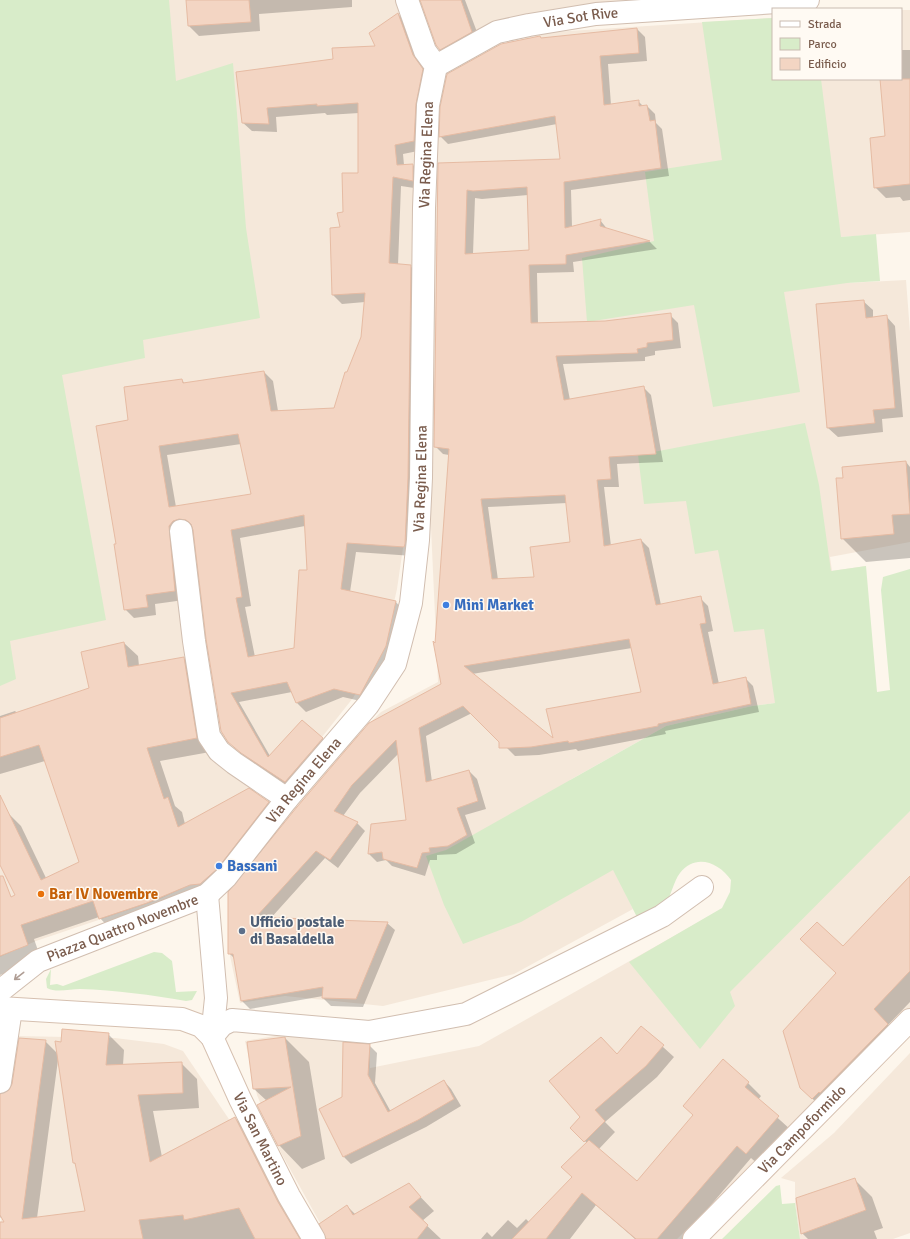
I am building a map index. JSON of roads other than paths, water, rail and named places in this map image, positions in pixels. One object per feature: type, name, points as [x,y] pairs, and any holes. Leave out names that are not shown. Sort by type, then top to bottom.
[{"type":"street","points":[[407,0],[424,51],[436,66]]},
{"type":"street","name":"Via Sot Rive","points":[[436,66],[497,32],[528,25],[596,14],[808,0]]},
{"type":"street","name":"Via Regina Elena","points":[[207,895],[226,877],[287,799],[368,705],[395,664],[410,603],[418,540],[421,478],[424,208],[428,105],[436,66]]},
{"type":"street","points":[[181,531],[194,641],[209,736],[219,751],[287,799]]},
{"type":"street","points":[[0,1082],[4,1003],[182,1019],[201,1026],[212,1037],[222,1026],[232,1020],[369,1032],[466,1014],[662,916],[702,887]]},
{"type":"street","name":"Piazza Quattro Novembre","points":[[4,1003],[38,961],[207,895],[216,998],[212,1037]]},
{"type":"street","name":"Via Campoformido","points":[[694,1239],[910,1020]]},
{"type":"street","name":"Via San Martino","points":[[212,1037],[289,1196],[314,1239]]},
{"type":"place","name":"Mini Market","points":[[446,605]]},
{"type":"place","name":"Bassani","points":[[219,866]]},
{"type":"place","name":"Bar IV Novembre","points":[[41,894]]},
{"type":"place","name":"Ufficio postale di Basaldella","points":[[242,931]]}]
